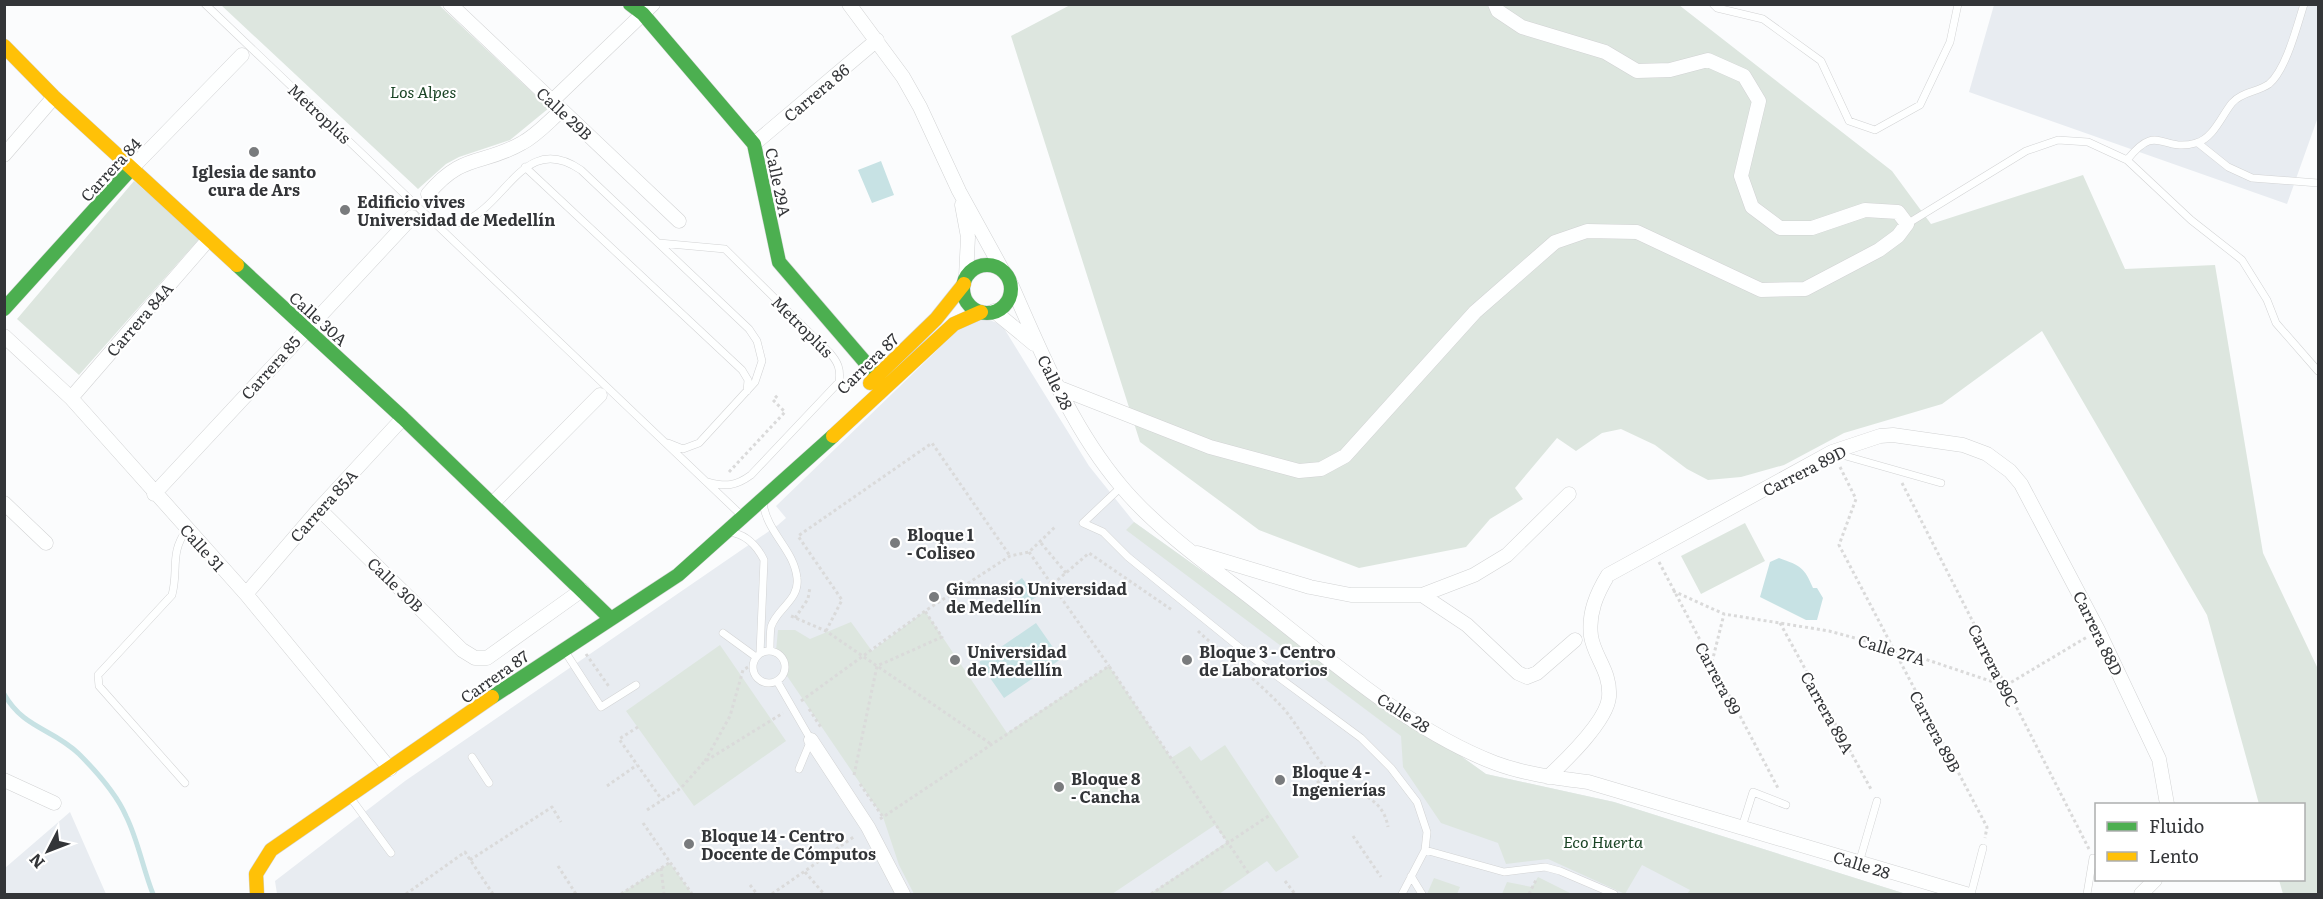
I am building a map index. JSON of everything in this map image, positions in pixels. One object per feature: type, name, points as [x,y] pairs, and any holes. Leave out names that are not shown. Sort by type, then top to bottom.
[{"type":"street","name":"Calle 29B","points":[[450,4],[679,221]]},
{"type":"street","name":"Calle 29A","points":[[630,4],[648,9],[754,144],[779,262],[878,376]]},
{"type":"street","points":[[849,4],[877,40],[920,107],[959,191],[1011,284],[1006,304],[988,312]]},
{"type":"street","points":[[1057,387],[1210,447],[1299,471],[1321,470],[1345,456],[1475,312],[1555,242],[1587,231],[1637,232],[1761,290],[1805,289],[1879,250],[1898,237],[1907,224],[1898,212],[1865,210],[1812,228],[1780,228],[1752,207],[1741,176],[1759,101],[1744,76],[1708,60],[1670,70],[1637,71],[1605,52],[1522,27],[1498,11],[1495,4]]},
{"type":"street","points":[[428,194],[450,171],[464,163],[521,144],[648,9]]},
{"type":"street","name":"Carrera 86","points":[[754,144],[877,40]]},
{"type":"street","name":"Calle 30A","points":[[4,46],[54,97],[131,169],[403,418],[609,617]]},
{"type":"street","name":"Carrera 84","points":[[4,309],[131,169],[242,55]]},
{"type":"street","points":[[4,155],[54,97]]},
{"type":"street","points":[[959,191],[968,237],[965,298],[975,309],[988,312],[1022,333],[1043,355]]},
{"type":"street","name":"Carrera 85","points":[[154,494],[306,328],[412,217]]},
{"type":"street","name":"Carrera 84A","points":[[71,398],[208,240]]},
{"type":"street","points":[[965,280],[983,265],[1003,271]]},
{"type":"street","name":"Carrera 87","points":[[765,493],[782,468],[936,319],[965,280]]},
{"type":"street","name":"Calle 28","points":[[1011,284],[1057,387],[1100,458],[1121,487],[1190,551],[1352,678],[1443,738],[1495,763],[1548,777],[1587,782],[1966,894]]},
{"type":"street","name":"Carrera 87","points":[[257,894],[256,874],[271,850],[575,639],[678,576],[765,493],[790,476],[954,324],[988,312]]},
{"type":"street","name":"Calle 31","points":[[4,336],[71,398],[154,494],[246,594],[390,769]]},
{"type":"street","points":[[493,503],[600,395]]},
{"type":"street","name":"Carrera 85A","points":[[246,594],[319,509],[403,418]]},
{"type":"street","name":"Carrera 89D","points":[[1548,777],[1574,753],[1597,721],[1609,699],[1606,671],[1591,637],[1595,597],[1608,574],[1833,452],[1893,435],[1964,445],[1987,454],[2010,471]]},
{"type":"street","name":"Carrera 88D","points":[[2010,471],[2021,484],[2098,630],[2160,759],[2167,803]]},
{"type":"street","points":[[1190,551],[1310,587],[1351,595],[1422,595],[1474,574],[1507,555],[1569,494]]},
{"type":"street","points":[[4,503],[46,543]]},
{"type":"street","name":"Calle 30B","points":[[319,509],[462,650],[475,658],[488,658],[582,590]]},
{"type":"street","points":[[1422,595],[1467,625],[1518,673],[1527,677],[1575,640]]},
{"type":"street","points":[[811,740],[868,827],[903,894]]},
{"type":"street","points":[[4,780],[54,802]]},
{"type":"street","points":[[2141,894],[2153,881]]},
{"type":"lane","name":"Metroplús","points":[[205,4],[742,516]]},
{"type":"lane","points":[[1713,4],[1717,8],[1763,19],[1821,61],[1849,121],[1875,129],[1920,105],[1950,42],[1958,4]]},
{"type":"lane","points":[[2127,160],[2140,143],[2147,140],[2182,144],[2198,143],[2214,129],[2236,98],[2272,82],[2282,66],[2304,4]]},
{"type":"lane","points":[[1907,224],[2026,151],[2058,140],[2088,142],[2127,160],[2191,220],[2242,260],[2266,300],[2276,323],[2319,371]]},
{"type":"lane","points":[[2198,143],[2228,167],[2252,178],[2319,183]]},
{"type":"lane","points":[[436,222],[451,224],[472,217],[525,167],[542,160],[557,158],[569,162],[659,243],[749,329],[757,341],[761,368],[755,382],[699,443],[683,449],[662,440]]},
{"type":"lane","points":[[525,167],[742,370],[748,380],[747,391]]},
{"type":"lane","name":"Metroplús","points":[[659,243],[724,249],[829,352],[837,361],[840,371],[839,382],[752,475],[733,485],[722,486],[706,482]]},
{"type":"lane","points":[[1833,452],[1941,483]]},
{"type":"lane","points":[[1121,487],[1083,523],[1103,532],[1128,557],[1250,656],[1378,753],[1417,802],[1425,823],[1425,850],[1402,894]]},
{"type":"lane","points":[[726,532],[749,541],[758,549],[764,561],[758,655],[753,668],[757,678],[766,683],[777,681],[784,673],[785,663],[772,651],[771,627],[795,591],[798,579],[793,562],[768,524],[765,493]]},
{"type":"lane","points":[[185,783],[99,686],[98,675],[172,595],[176,580],[175,552],[187,530]]},
{"type":"lane","points":[[723,633],[758,655],[772,651]]},
{"type":"lane","points":[[563,648],[601,707],[636,685]]},
{"type":"lane","points":[[777,681],[811,740],[799,769]]},
{"type":"lane","points":[[472,757],[489,783]]},
{"type":"lane","points":[[1742,827],[1753,792],[1786,805]]},
{"type":"lane","points":[[348,795],[391,854]]},
{"type":"lane","points":[[1859,862],[1877,801]]},
{"type":"lane","points":[[1971,894],[1983,848]]},
{"type":"lane","points":[[1425,850],[1504,872],[1545,867],[1614,894]]},
{"type":"lane","points":[[2087,894],[2093,858]]},
{"type":"lane","points":[[1411,876],[1422,894]]},
{"type":"path","points":[[738,462],[786,413],[773,400],[778,395]]},
{"type":"path","points":[[826,631],[842,600],[798,536],[932,443],[1010,556]]},
{"type":"path","name":"Carrera 89B","points":[[1833,452],[1856,499],[1839,545],[1987,827],[1983,848]]},
{"type":"path","name":"Carrera 89C","points":[[1896,471],[2093,858]]},
{"type":"path","points":[[704,762],[792,707],[925,611],[1010,556],[1029,552],[1041,543],[1055,527]]},
{"type":"path","points":[[1041,543],[1066,573]]},
{"type":"path","name":"Carrera 89","points":[[1653,550],[1786,805]]},
{"type":"path","points":[[1029,552],[1249,874]]},
{"type":"path","points":[[1053,584],[1089,553],[1174,612]]},
{"type":"path","name":"Calle 27A","points":[[1673,591],[1724,614],[1829,631],[1893,648],[2005,686]]},
{"type":"path","points":[[877,666],[942,637],[925,611]]},
{"type":"path","points":[[782,612],[826,631],[992,744]]},
{"type":"path","points":[[1712,664],[1724,614]]},
{"type":"path","name":"Carrera 89A","points":[[1780,623],[1877,801]]},
{"type":"path","points":[[1194,627],[1283,709],[1330,773],[1346,787],[1368,796],[1386,815],[1388,827]]},
{"type":"path","points":[[2005,686],[2098,630]]},
{"type":"path","points":[[575,639],[616,697]]},
{"type":"path","points":[[646,810],[681,788],[704,762],[730,716],[743,670],[772,651]]},
{"type":"path","points":[[854,775],[877,666]]},
{"type":"path","points":[[848,766],[883,817],[1109,666]]},
{"type":"path","points":[[784,673],[829,738]]},
{"type":"path","points":[[638,727],[619,739],[662,800]]},
{"type":"path","points":[[607,786],[637,765]]},
{"type":"path","points":[[1317,783],[1330,773]]},
{"type":"path","points":[[470,860],[552,807],[561,822]]},
{"type":"path","points":[[1150,894],[1270,815]]},
{"type":"path","points":[[643,823],[692,894]]},
{"type":"path","points":[[772,894],[868,827]]},
{"type":"path","points":[[1353,836],[1381,877]]},
{"type":"path","points":[[406,894],[465,852],[493,894]]},
{"type":"path","points":[[621,894],[670,863]]},
{"type":"path","points":[[558,866],[576,894]]},
{"type":"path","points":[[661,868],[664,894]]},
{"type":"path","points":[[806,872],[823,894]]},
{"type":"path","points":[[1529,894],[1538,877]]},
{"type":"path","points":[[1285,880],[1295,894]]},
{"type":"path","points":[[750,885],[757,894]]},
{"type":"shaded area","points":[[1994,5],[2318,5],[2318,117],[2287,204],[1969,92]]},
{"type":"shaded area","name":"Universidad de Medellín","points":[[982,317],[1002,325],[1089,466],[1134,522],[1486,774],[1614,802],[1906,894],[277,894],[275,881],[405,781],[778,525],[786,518],[776,506],[958,330]]},
{"type":"shaded area","points":[[70,812],[106,894],[5,894],[5,868]]},
{"type":"green space","points":[[1072,4],[1679,5],[1892,171],[1931,224],[2083,175],[2125,269],[2215,265],[2263,553],[2318,669],[2318,894],[2283,894],[2279,881],[2305,881],[2305,803],[2259,803],[2207,615],[2042,331],[1942,404],[1844,433],[1784,465],[1741,477],[1708,480],[1687,469],[1655,445],[1621,429],[1602,433],[1576,451],[1557,438],[1515,488],[1523,499],[1490,519],[1466,547],[1359,568],[1259,530],[1140,442],[1011,36]]},
{"type":"green space","name":"Los Alpes","points":[[221,5],[439,5],[549,108],[510,140],[459,157],[446,164],[418,189]]},
{"type":"green space","points":[[134,181],[200,238],[79,375],[17,319]]},
{"type":"green space","name":"Eco Huerta","points":[[1134,522],[1486,774],[1614,802],[1906,894],[1687,894],[1690,890],[1642,865],[1625,894],[1548,859],[1506,864],[1498,843],[1441,823],[1403,767],[1401,736],[1126,530]]},
{"type":"green space","points":[[1745,523],[1765,561],[1701,594],[1681,556]]},
{"type":"green space","points":[[925,611],[1007,733],[1109,666],[1171,758],[1190,746],[1201,761],[1225,745],[1299,857],[1276,872],[1267,861],[1219,894],[1150,894],[1227,842],[1215,825],[1112,894],[914,894],[899,865],[883,817],[785,673],[786,663],[776,651],[778,630],[795,630],[810,639],[851,622],[872,651]]},
{"type":"green space","points":[[720,645],[786,741],[694,806],[626,711]]},
{"type":"green space","points":[[670,863],[692,894],[620,894]]},
{"type":"green space","points":[[1538,877],[1572,894],[1502,894],[1507,882],[1532,887]]},
{"type":"green space","points":[[1434,878],[1460,887],[1457,894],[1427,894]]},
{"type":"water","points":[[881,161],[894,195],[872,203],[858,170]]},
{"type":"water","points":[[1779,558],[1801,568],[1813,588],[1817,588],[1823,598],[1817,620],[1806,620],[1760,597],[1770,562]]},
{"type":"water","points":[[1022,578],[1036,597],[1024,605],[1010,587]]},
{"type":"water","points":[[1036,623],[1061,659],[1004,698],[979,662]]},
{"type":"waterway","points":[[4,694],[12,706],[29,722],[69,745],[79,754],[111,791],[130,825],[153,894]]},
{"type":"traffic: fast","points":[[630,4],[643,14],[754,144],[779,262],[877,376]]},
{"type":"traffic: fast","points":[[4,309],[131,169]]},
{"type":"traffic: fast","points":[[237,265],[403,418],[609,617]]},
{"type":"traffic: fast","points":[[987,265],[1004,272],[1011,289],[1004,306],[987,313],[970,306],[963,289],[970,272],[987,265]]},
{"type":"traffic: fast","points":[[492,697],[678,575],[833,436]]},
{"type":"traffic: slow","points":[[4,46],[54,97],[237,265]]},
{"type":"traffic: slow","points":[[870,383],[936,319],[964,284]]},
{"type":"traffic: slow","points":[[833,436],[954,324],[981,312]]},
{"type":"traffic: slow","points":[[257,894],[256,874],[271,850],[492,697]]},
{"type":"place","name":"Iglesia de santo cura de Ars","points":[[254,152]]},
{"type":"place","name":"Edificio vives Universidad de Medellín","points":[[345,210]]},
{"type":"place","name":"Bloque 1 - Coliseo","points":[[895,543]]},
{"type":"place","name":"Gimnasio Universidad de Medellín","points":[[934,597]]},
{"type":"place","name":"Universidad de Medellín","points":[[955,660]]},
{"type":"place","name":"Bloque 3 - Centro de Laboratorios","points":[[1187,660]]},
{"type":"place","name":"Bloque 4 - Ingenierías","points":[[1280,780]]},
{"type":"place","name":"Bloque 8 - Cancha","points":[[1059,787]]},
{"type":"place","name":"Bloque 14 - Centro Docente de Cómputos","points":[[689,844]]}]
